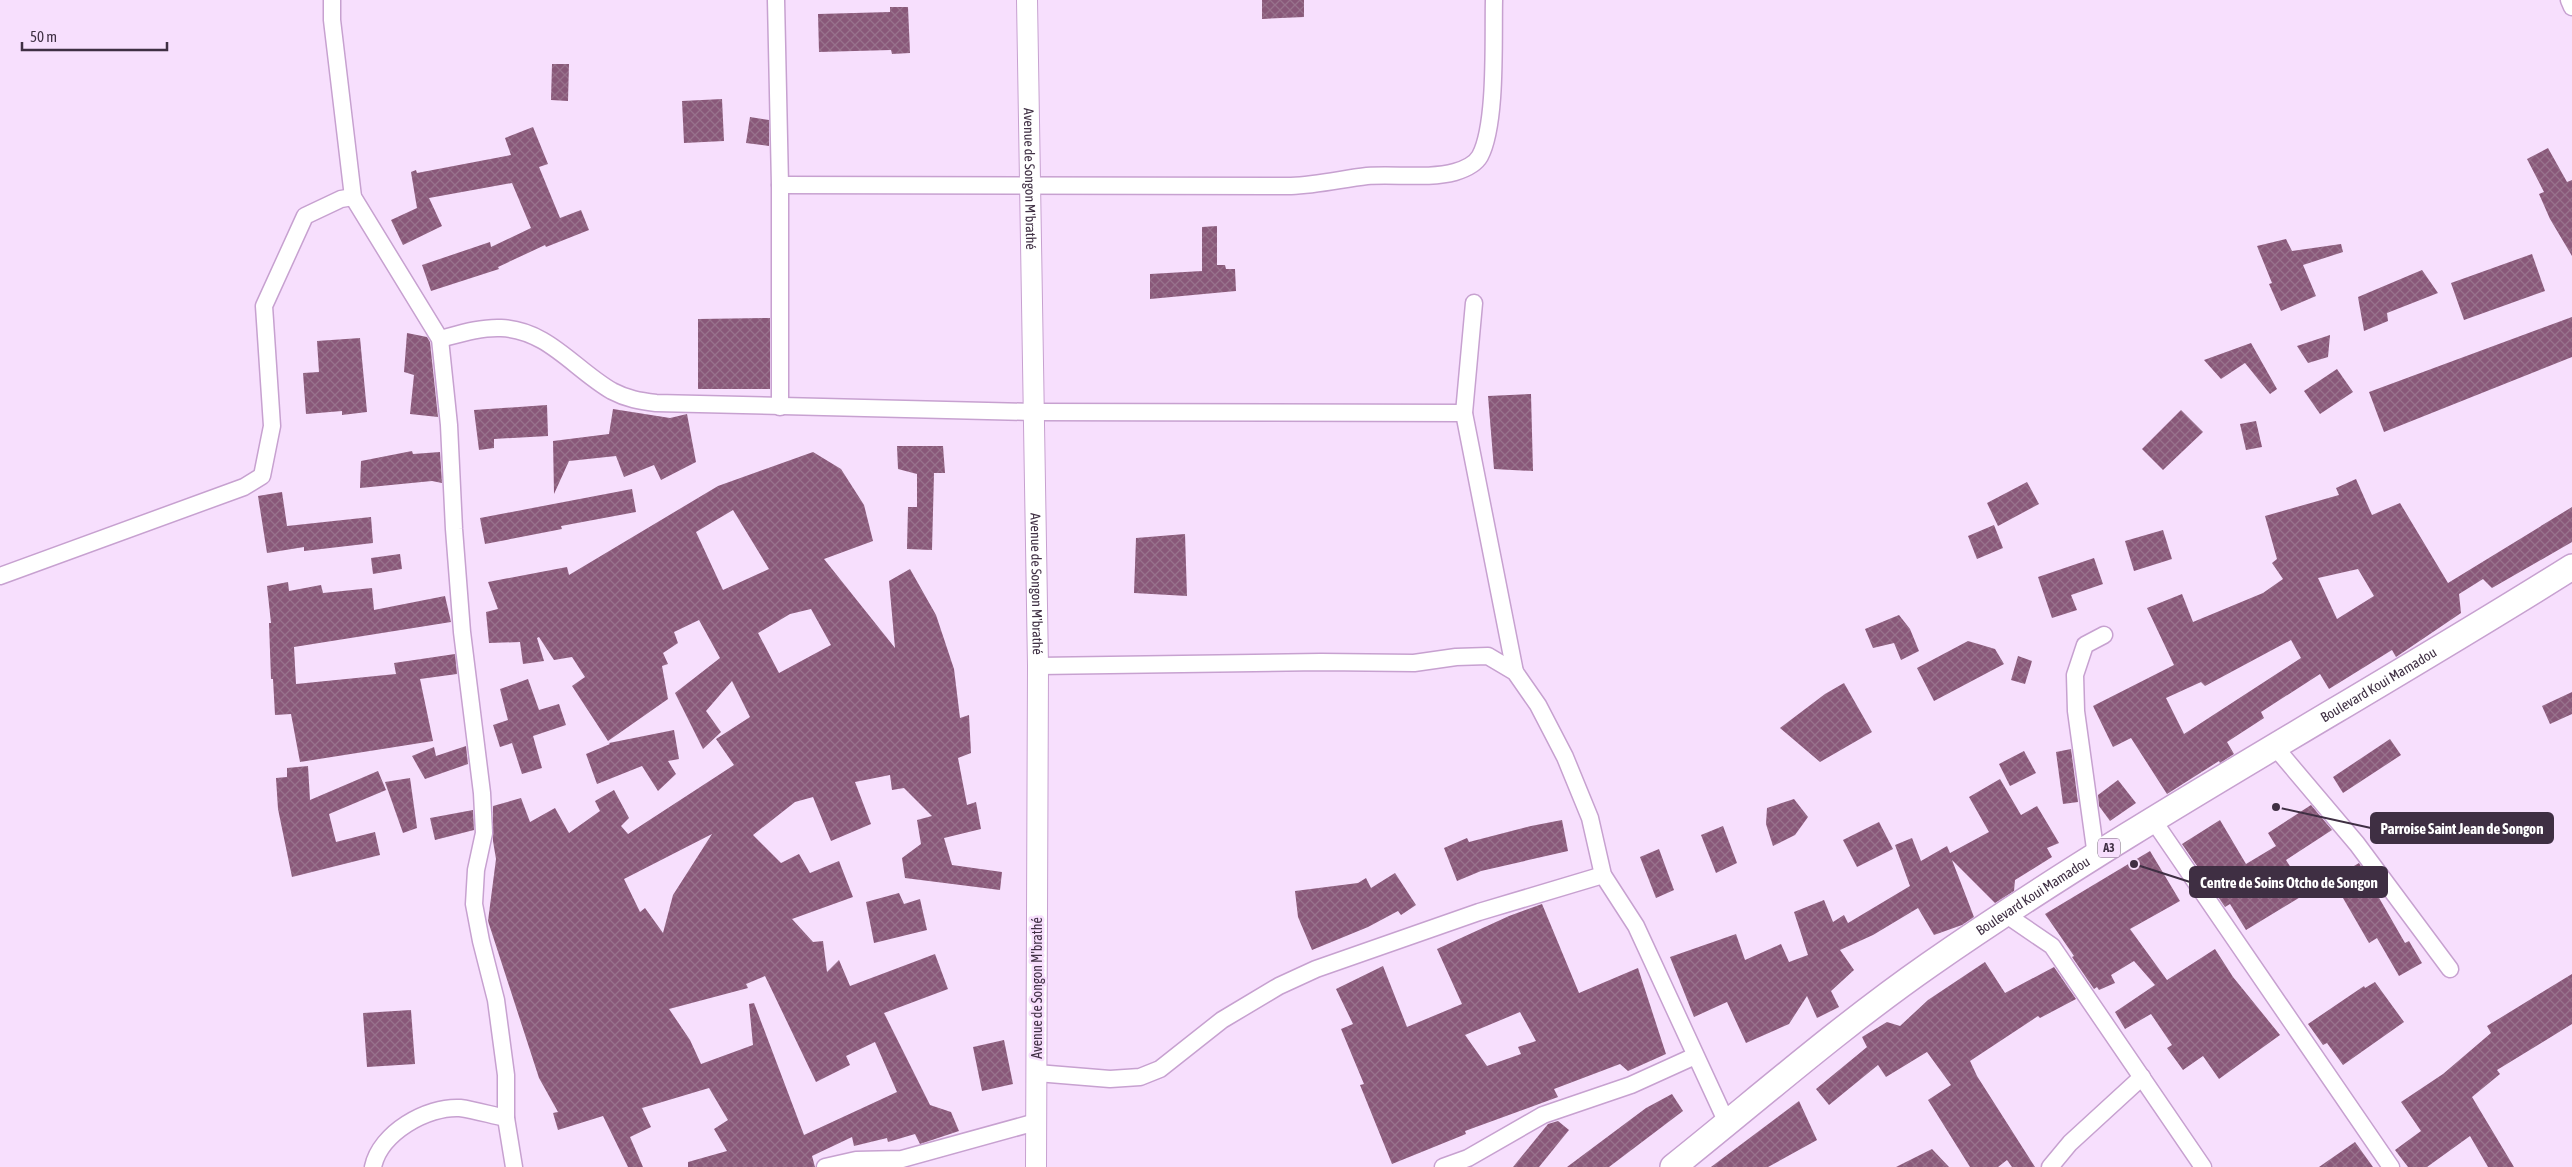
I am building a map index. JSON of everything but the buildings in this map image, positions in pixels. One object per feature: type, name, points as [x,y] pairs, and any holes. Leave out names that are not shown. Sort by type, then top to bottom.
[{"type":"main road","name":"Boulevard Koui Mamadou","points":[[1673,1167],[1826,1042],[1927,967],[2006,914],[2153,820],[2572,567]]},
{"type":"street","points":[[332,0],[332,20],[353,198],[440,338],[449,425],[454,529],[462,623],[482,793],[484,833],[476,870],[474,904],[496,1000],[506,1075],[506,1118],[514,1167]]},
{"type":"street","points":[[776,0],[780,185],[780,407]]},
{"type":"street","name":"Avenue de Songon M'brathé","points":[[1027,0],[1038,666],[1036,1167]]},
{"type":"street","points":[[780,185],[1030,187],[1308,185],[1366,176],[1453,172],[1471,166],[1480,156],[1487,130],[1492,83],[1494,0]]},
{"type":"street","points":[[2569,0],[2572,8]]},
{"type":"street","points":[[0,576],[244,487],[262,476],[272,426],[264,306],[305,216],[341,200],[353,198]]},
{"type":"street","points":[[1474,303],[1464,413],[1515,672],[1538,705],[1565,757],[1590,818],[1604,876],[1636,926],[1695,1056],[1728,1123]]},
{"type":"street","points":[[440,338],[500,328],[526,332],[555,347],[612,390],[632,400],[656,403],[1033,412],[1464,413]]},
{"type":"street","points":[[2096,856],[2076,711],[2075,675],[2085,645],[2104,635]]},
{"type":"street","points":[[1038,666],[1321,662],[1414,663],[1456,657],[1488,656],[1515,672]]},
{"type":"street","points":[[2275,747],[2357,844],[2450,969]]},
{"type":"street","points":[[2153,820],[2391,1167]]},
{"type":"street","points":[[1037,1074],[1110,1079],[1140,1077],[1160,1069],[1222,1020],[1280,986],[1316,969],[1479,912],[1604,876]]},
{"type":"street","points":[[2006,914],[2052,946],[2203,1167]]},
{"type":"street","points":[[1443,1167],[1468,1158],[1544,1115],[1632,1086],[1695,1056]]},
{"type":"street","points":[[2050,1167],[2070,1143],[2142,1077]]},
{"type":"street","points":[[373,1167],[375,1158],[394,1131],[428,1113],[459,1108],[506,1118]]},
{"type":"street","points":[[825,1167],[856,1160],[903,1163],[1036,1122]]},
{"type":"place","name":"Parroise Saint Jean de Songon","points":[[2276,807]]},
{"type":"place","name":"Centre de Soins Otcho de Songon","points":[[2134,864]]}]
